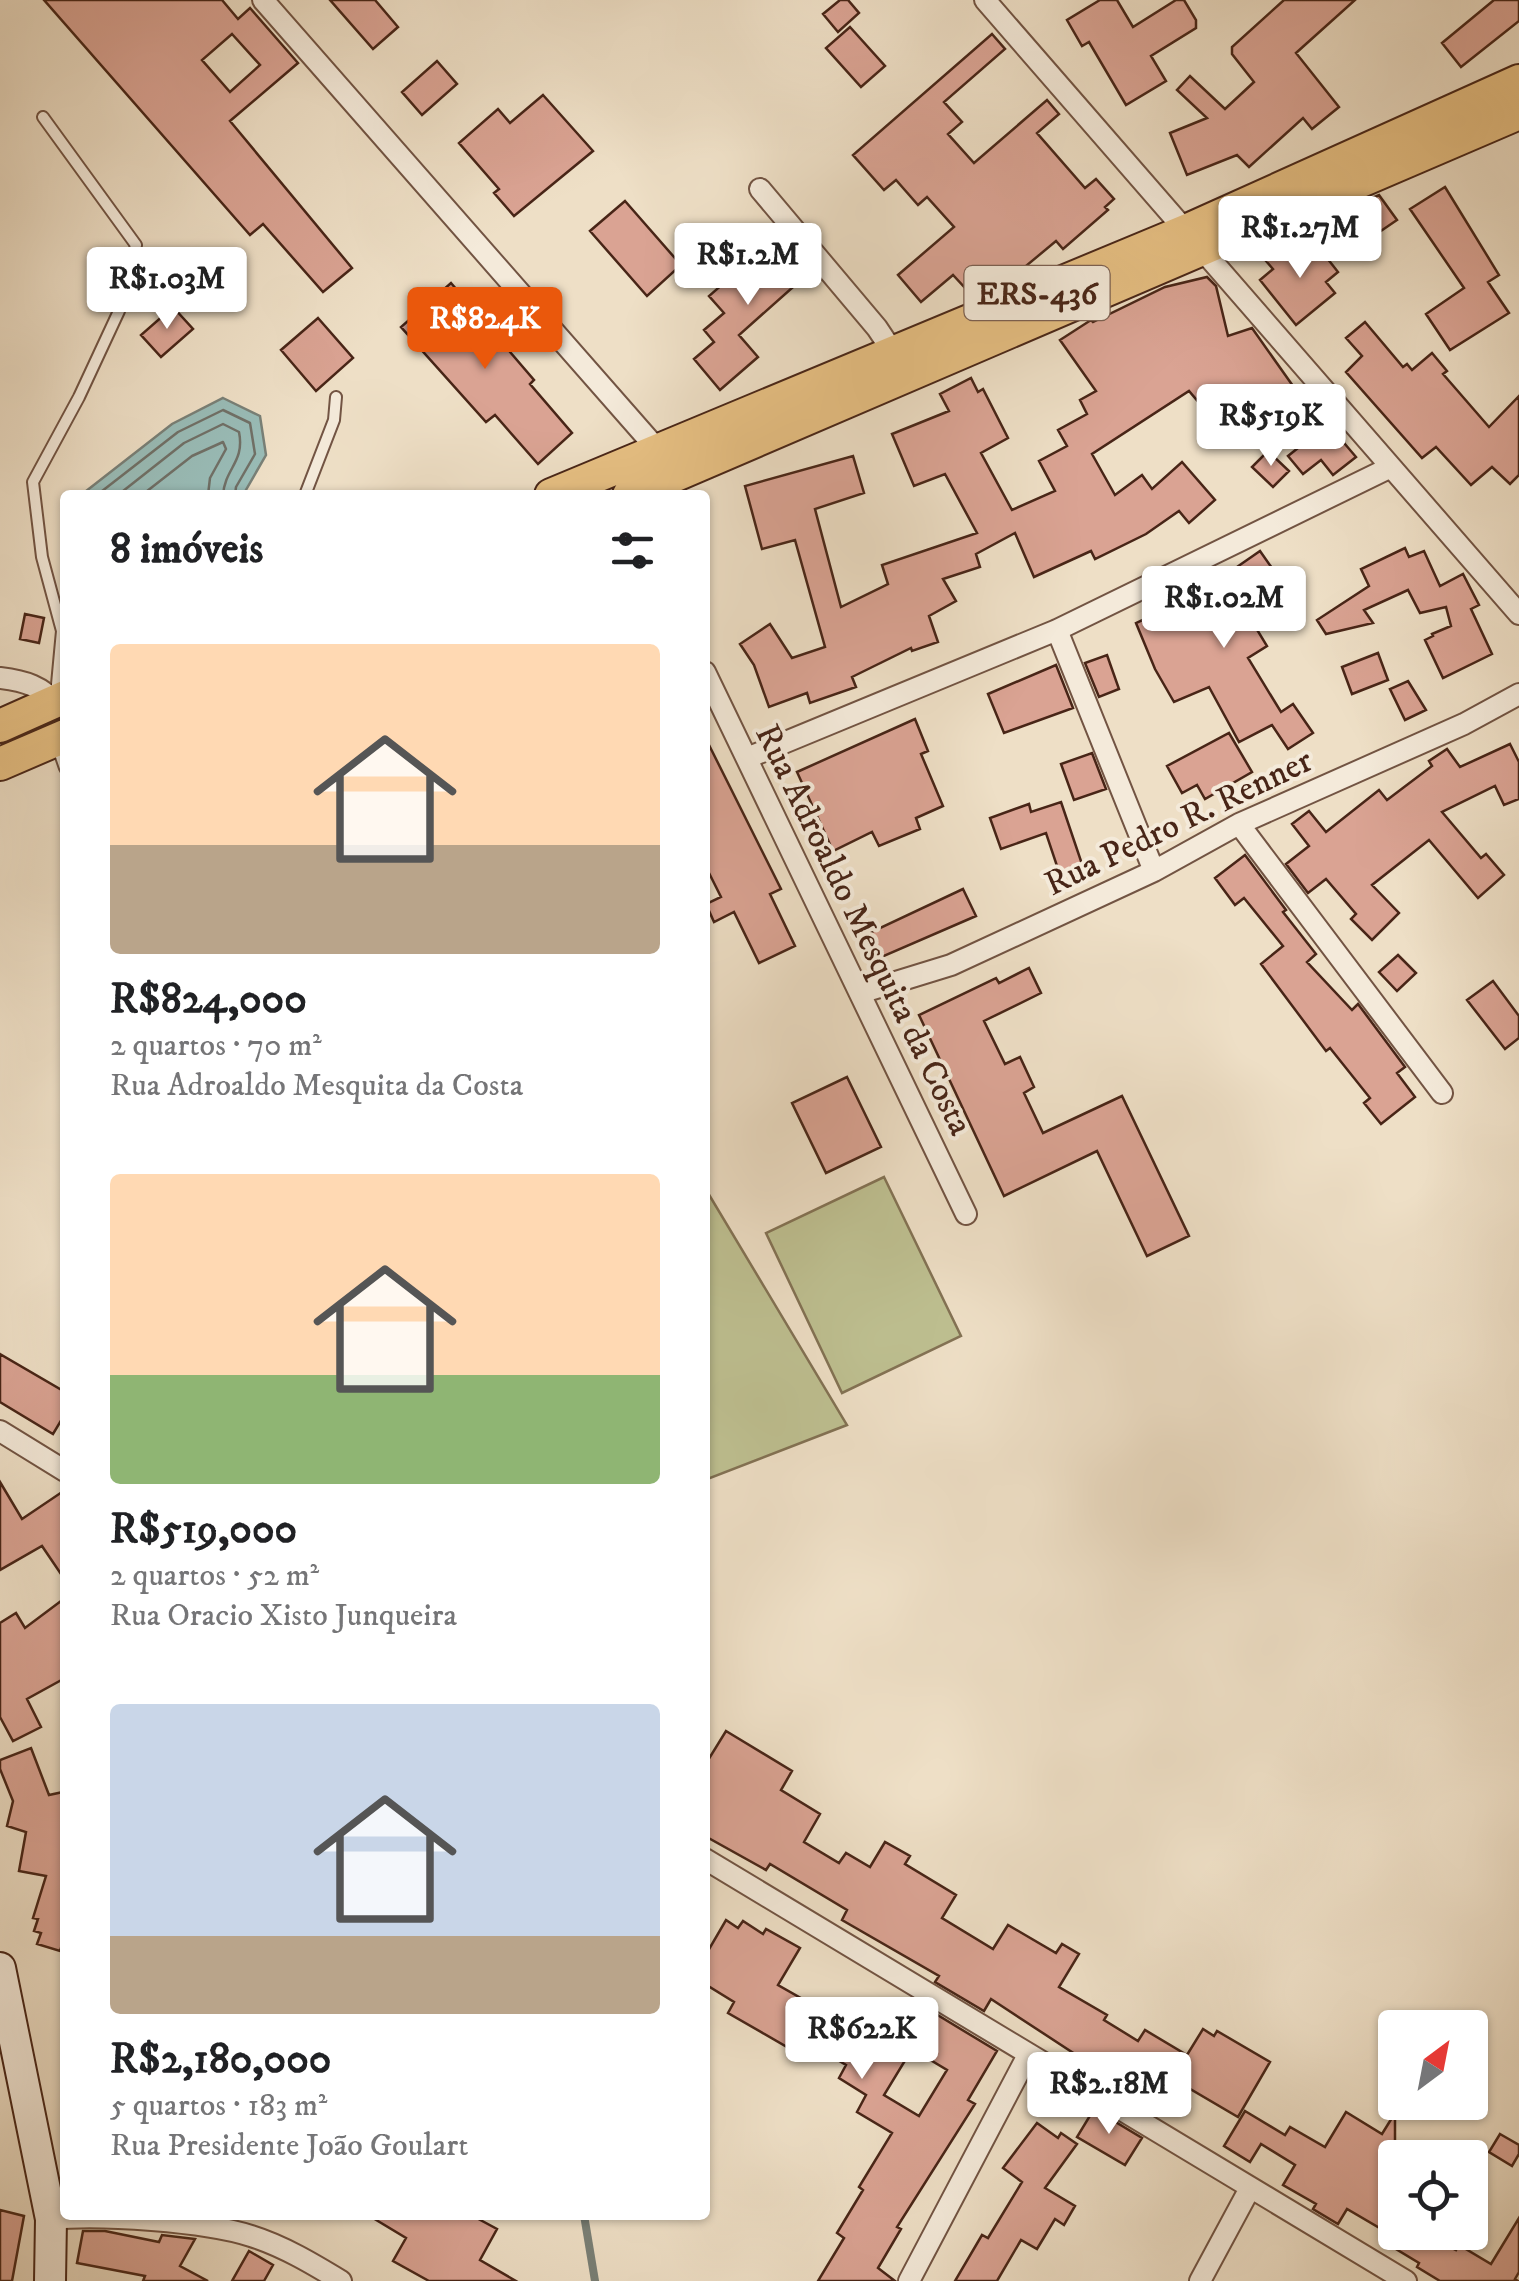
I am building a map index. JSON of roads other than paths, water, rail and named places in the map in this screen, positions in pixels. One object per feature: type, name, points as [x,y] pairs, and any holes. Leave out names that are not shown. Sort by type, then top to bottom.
[{"type":"main road","name":"ERS-436","points":[[667,463],[1196,240],[1519,81]]},
{"type":"main road","name":"ERS-436","points":[[594,490],[619,487],[893,352],[1196,240],[1519,113]]},
{"type":"main road","points":[[0,726],[60,726]]},
{"type":"main road","points":[[0,764],[60,727]]},
{"type":"street","points":[[263,0],[667,463]]},
{"type":"street","points":[[986,0],[1519,614]]},
{"type":"street","points":[[760,189],[893,352]]},
{"type":"street","points":[[746,758],[1057,630],[1391,466]]},
{"type":"street","points":[[1057,630],[1154,871]]},
{"type":"street","points":[[0,678],[42,688],[60,722]]},
{"type":"street","name":"Rua Adroaldo Mesquita da Costa","points":[[710,682],[966,1214]]},
{"type":"street","name":"Rua Pedro R. Renner","points":[[860,993],[951,965],[1154,871],[1239,824],[1464,724],[1519,694]]},
{"type":"street","points":[[1239,824],[1442,1093]]},
{"type":"street","points":[[0,1431],[60,1468]]},
{"type":"street","points":[[710,1862],[1249,2190],[1406,2281]]},
{"type":"street","points":[[0,1968],[50,2219],[50,2281]]},
{"type":"street","points":[[909,2281],[1028,2056]]},
{"type":"street","points":[[1200,2281],[1249,2190]]},
{"type":"street","points":[[50,2219],[60,2218]]},
{"type":"street","points":[[124,2220],[250,2236],[312,2263],[341,2281]]},
{"type":"lane","points":[[43,117],[136,245],[119,310],[80,398],[33,482],[42,557],[60,620]]},
{"type":"lane","points":[[307,490],[334,420],[336,396]]},
{"type":"water","points":[[223,398],[260,416],[266,455],[246,490],[87,490],[172,424]]},
{"type":"waterway","points":[[585,2220],[595,2281]]}]
